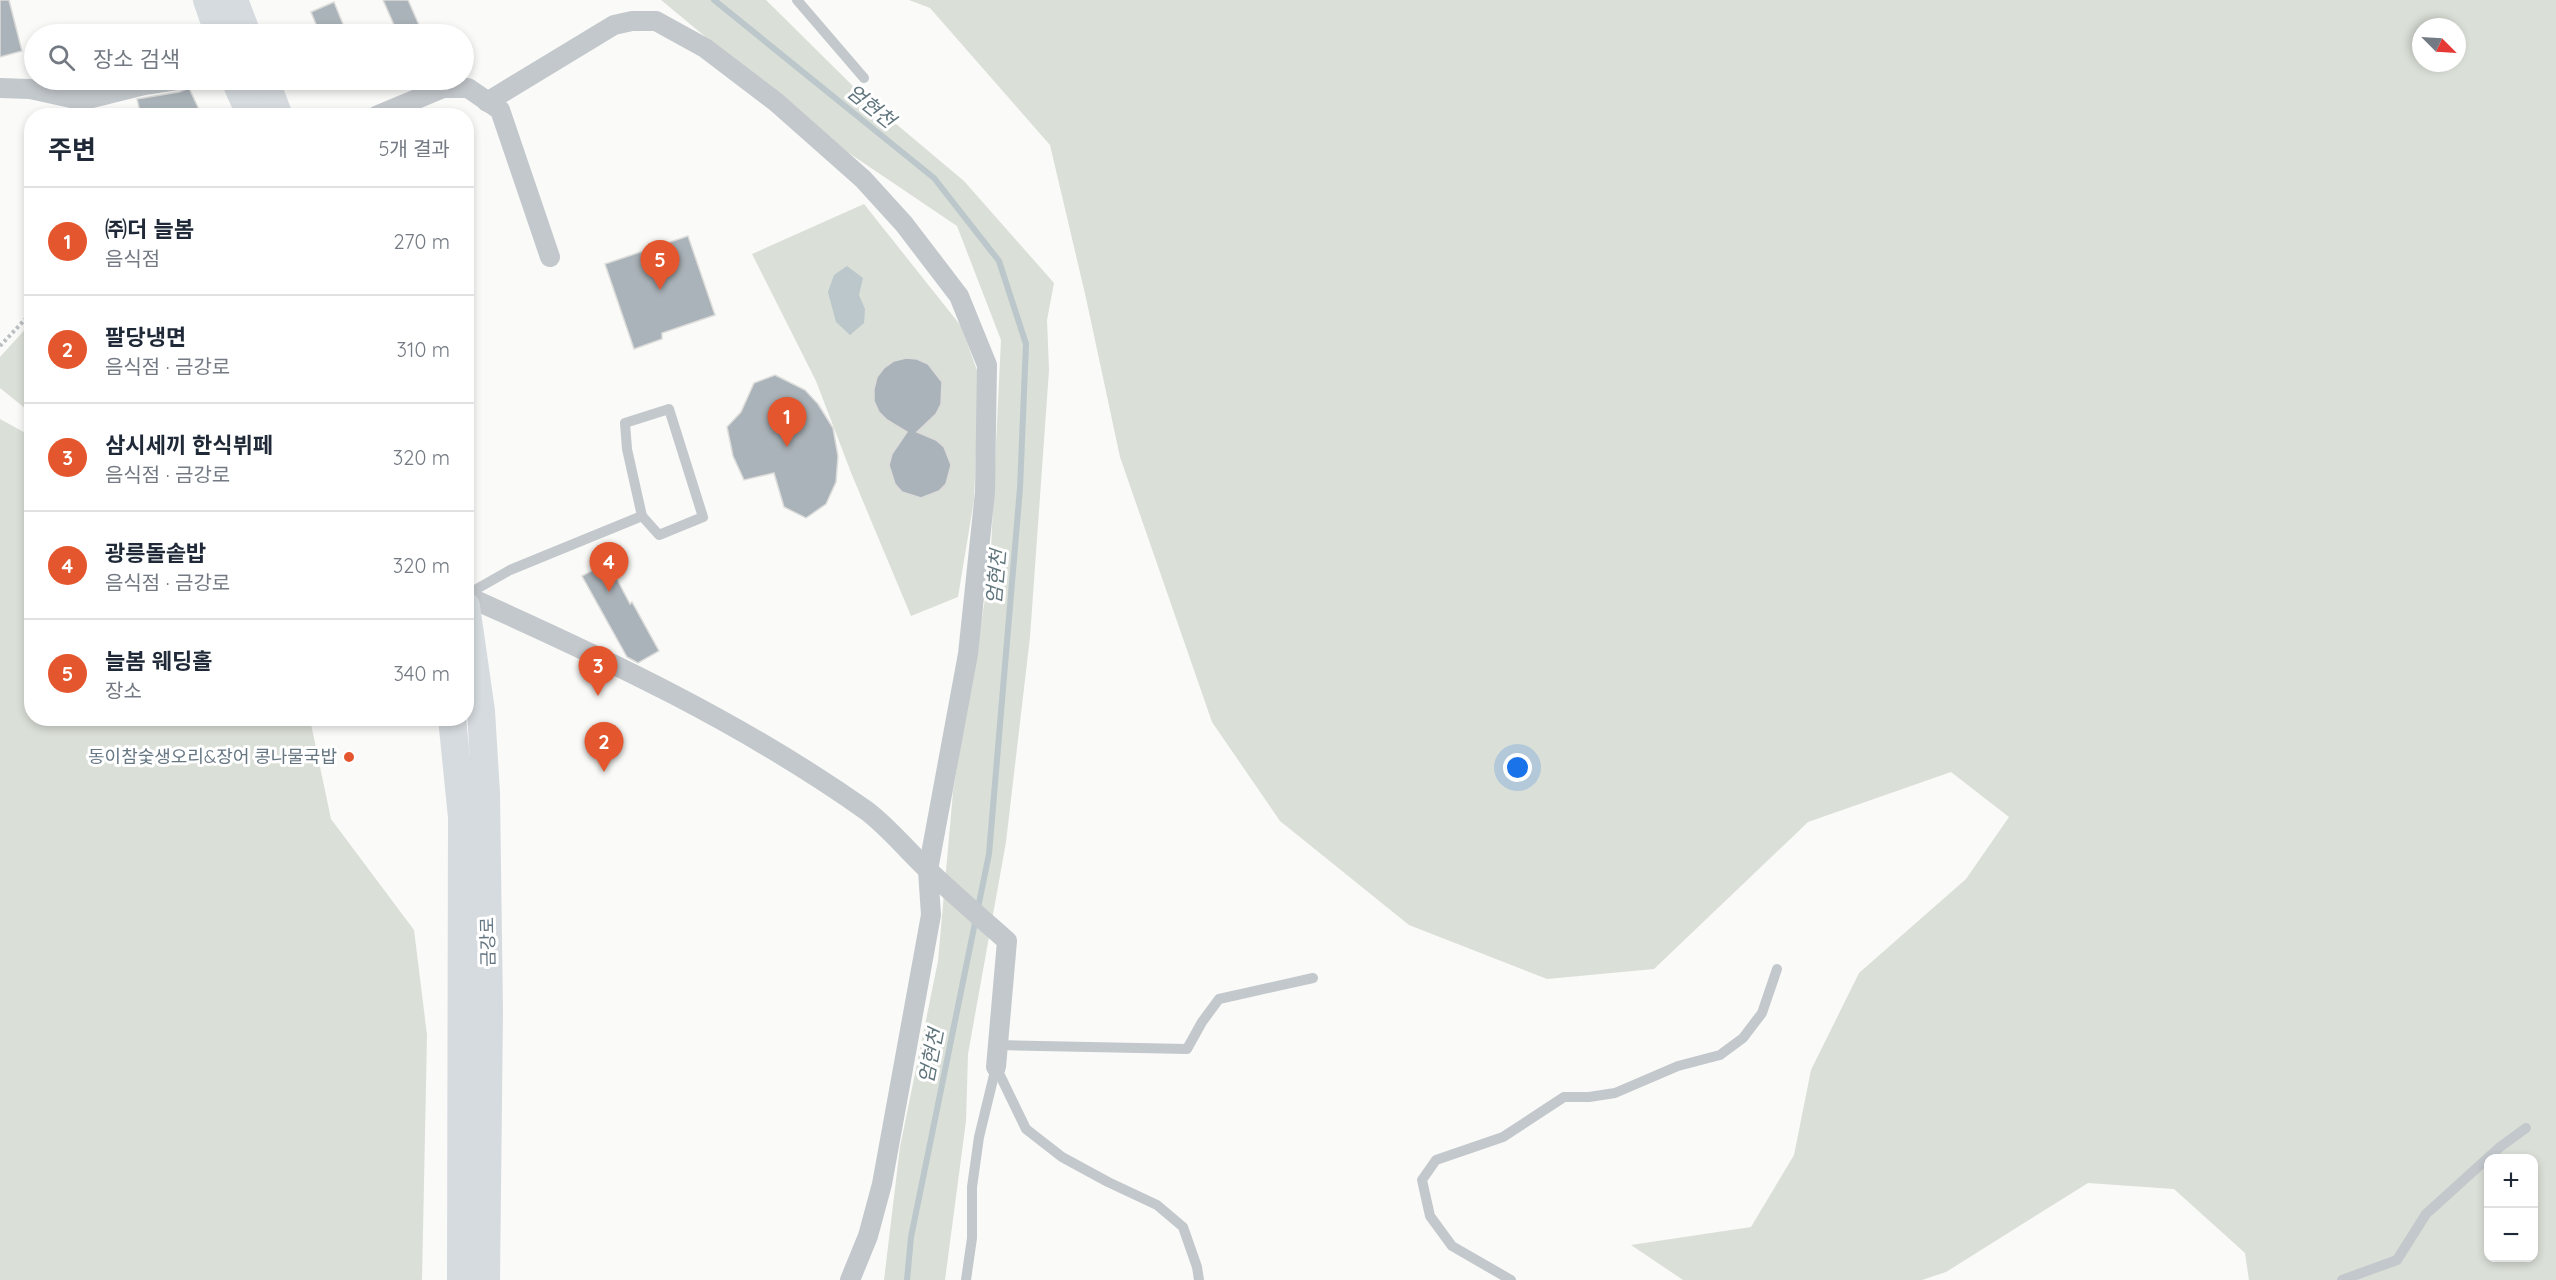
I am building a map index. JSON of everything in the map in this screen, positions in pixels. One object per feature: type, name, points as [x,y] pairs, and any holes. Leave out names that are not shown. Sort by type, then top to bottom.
[{"type":"main road","points":[[207,0],[215,24]]},
{"type":"main road","points":[[234,0],[243,24]]},
{"type":"main road","points":[[239,90],[247,108]]},
{"type":"main road","points":[[268,90],[276,108]]},
{"type":"main road","name":"금강로","points":[[474,662],[481,711],[486,793],[489,1012],[486,1280]]},
{"type":"main road","name":"금강로","points":[[453,726],[462,817],[461,1280]]},
{"type":"street","points":[[488,102],[614,25],[632,21],[656,21],[714,54],[776,102],[863,179],[904,224],[959,296],[987,365],[985,492],[968,654],[928,870],[931,915],[882,1184],[868,1236],[850,1280]]},
{"type":"street","points":[[0,88],[24,89]]},
{"type":"street","points":[[35,90],[71,98],[92,98],[124,90]]},
{"type":"street","points":[[394,108],[438,90]]},
{"type":"street","points":[[471,90],[500,110],[550,257]]},
{"type":"street","points":[[474,600],[568,641],[767,746],[869,813],[1007,941],[996,1067]]},
{"type":"lane","points":[[797,0],[864,78]]},
{"type":"lane","points":[[669,409],[703,517],[659,536],[642,516],[627,449],[625,423],[669,409]]},
{"type":"lane","points":[[474,591],[510,570],[642,516]]},
{"type":"lane","points":[[1511,1280],[1452,1246],[1430,1216],[1422,1180],[1436,1160],[1503,1137],[1564,1097],[1589,1097],[1615,1093],[1678,1066],[1720,1054],[1743,1038],[1762,1013],[1777,969]]},
{"type":"lane","points":[[998,1045],[1187,1049],[1202,1022],[1219,999],[1313,978]]},
{"type":"lane","points":[[966,1280],[972,1238],[972,1187],[979,1137],[996,1067]]},
{"type":"lane","points":[[996,1067],[1026,1129],[1062,1157],[1157,1205],[1183,1227],[1197,1267],[1199,1280]]},
{"type":"lane","points":[[2342,1280],[2397,1260],[2426,1214],[2500,1147],[2526,1128]]},
{"type":"path","points":[[0,346],[24,320]]},
{"type":"shaded area","points":[[661,0],[766,0],[864,97],[964,181],[1054,283],[1047,320],[1049,370],[1030,637],[1006,842],[968,1054],[966,1121],[945,1280],[884,1280],[900,1147],[938,961],[953,792],[990,569],[1001,340],[957,226],[834,143]]},
{"type":"shaded area","points":[[909,0],[2556,0],[2556,1280],[2249,1280],[2245,1253],[2174,1189],[2088,1183],[1946,1272],[1922,1280],[1683,1280],[1631,1245],[1751,1227],[1794,1155],[1811,1070],[1859,973],[1966,879],[2009,817],[1951,772],[1808,822],[1654,969],[1547,979],[1409,925],[1280,821],[1212,722],[1120,457],[1050,145],[930,8]]},
{"type":"shaded area","points":[[864,204],[961,326],[979,376],[974,500],[958,597],[911,616],[852,475],[816,381],[752,254]]},
{"type":"shaded area","points":[[847,266],[863,278],[859,295],[865,309],[864,323],[850,335],[836,322],[828,292],[834,275]]},
{"type":"shaded area","points":[[24,331],[24,407],[0,388],[0,357]]},
{"type":"shaded area","points":[[0,419],[24,432],[24,726],[311,726],[331,819],[414,930],[427,1035],[422,1280],[0,1280]]},
{"type":"building","points":[[0,0],[9,0],[22,51],[0,57]]},
{"type":"building","points":[[383,0],[408,0],[419,24],[394,24]]},
{"type":"building","points":[[334,2],[343,24],[316,24],[311,12]]},
{"type":"building","points":[[190,90],[198,108],[139,108],[137,99]]},
{"type":"building","points":[[688,236],[715,315],[662,333],[662,339],[634,349],[605,264]]},
{"type":"building","points":[[906,358],[917,359],[928,364],[942,382],[941,404],[936,414],[917,432],[936,440],[944,447],[951,465],[946,484],[939,491],[921,498],[902,492],[895,484],[889,465],[892,454],[907,432],[887,420],[879,412],[874,401],[877,377],[894,361]]},
{"type":"building","points":[[775,375],[805,390],[818,404],[833,428],[838,456],[836,482],[826,504],[806,518],[784,507],[774,473],[744,480],[733,456],[727,427],[741,412],[754,383]]},
{"type":"building","points":[[608,562],[659,651],[638,663],[627,657],[582,576]]},
{"type":"waterway","name":"엄현천","points":[[714,0],[934,178],[999,261],[1026,344],[1020,488],[989,854],[911,1237],[907,1280]]},
{"type":"place","name":"늘봄 웨딩홀","points":[[660,290]]},
{"type":"place","name":"㈜더 늘봄","points":[[787,447]]},
{"type":"place","name":"광릉돌솥밥","points":[[609,592]]},
{"type":"place","name":"삼시세끼 한식뷔페","points":[[598,696]]},
{"type":"place","name":"동이참숯생오리&장어 콩나물국밥","points":[[349,757]]},
{"type":"place","name":"팔당냉면","points":[[604,772]]}]
